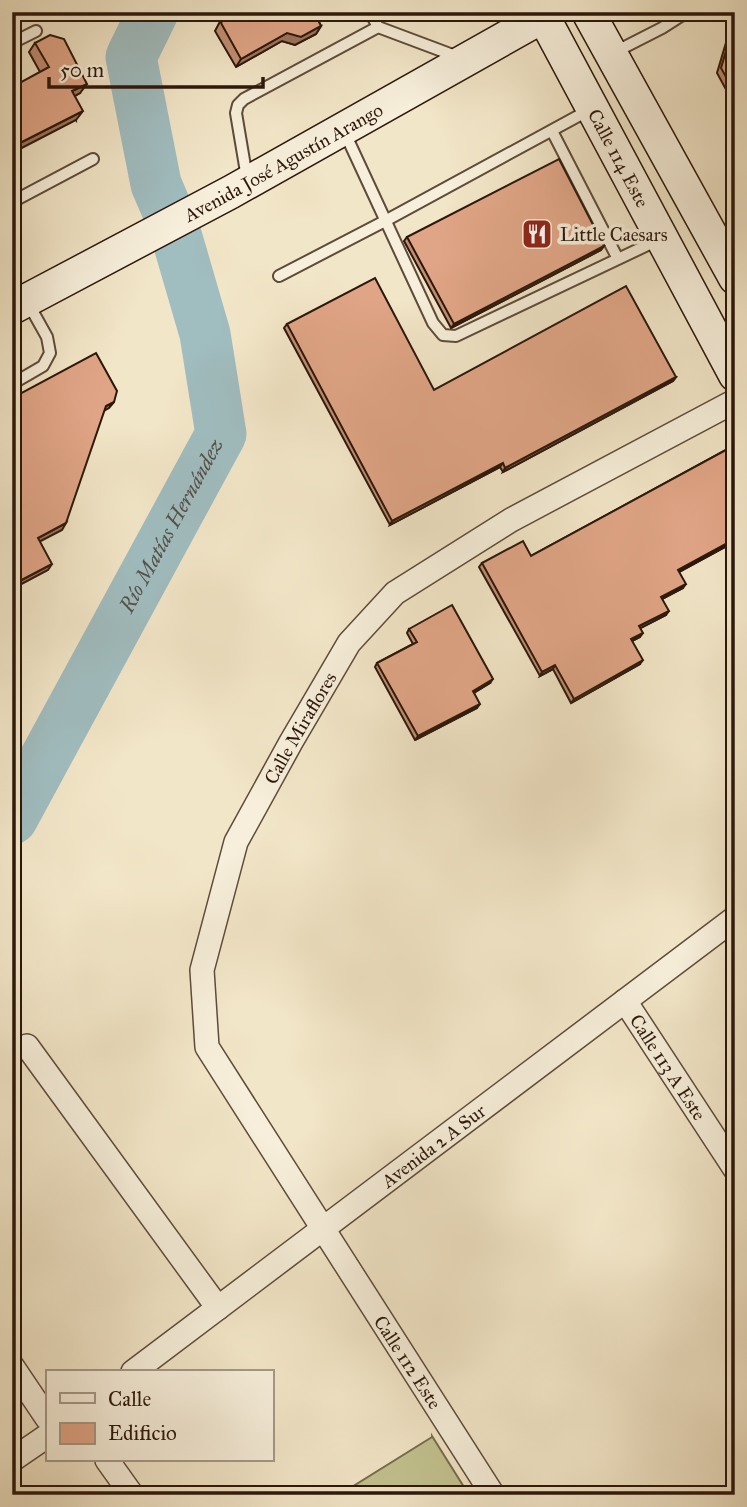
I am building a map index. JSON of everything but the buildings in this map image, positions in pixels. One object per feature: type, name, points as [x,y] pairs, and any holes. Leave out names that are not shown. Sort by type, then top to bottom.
[{"type":"street","points":[[588,12],[735,278]]},
{"type":"street","name":"Avenida José Agustín Arango","points":[[19,304],[239,187],[547,14]]},
{"type":"street","name":"Calle 114 Este","points":[[547,14],[592,109],[735,374]]},
{"type":"street","name":"Calle Miraflores","points":[[322,1229],[207,1047],[202,970],[236,842],[349,643],[395,593],[511,520],[735,401]]},
{"type":"street","name":"Avenida 2 A Sur","points":[[135,1370],[735,918]]},
{"type":"street","name":"Calle 113 A Este","points":[[625,1002],[735,1169]]},
{"type":"street","points":[[27,1046],[218,1308]]},
{"type":"street","name":"Calle 112 Este","points":[[322,1229],[493,1495]]},
{"type":"street","points":[[12,1366],[46,1417]]},
{"type":"street","points":[[12,1460],[46,1437]]},
{"type":"street","points":[[108,1462],[132,1495]]},
{"type":"lane","points":[[370,12],[378,27],[466,60]]},
{"type":"lane","points":[[611,54],[687,12]]},
{"type":"lane","points":[[239,187],[238,105],[244,99],[378,27]]},
{"type":"lane","points":[[12,43],[36,31]]},
{"type":"lane","points":[[279,276],[592,109]]},
{"type":"lane","points":[[343,129],[433,323],[443,335],[456,336],[662,238]]},
{"type":"lane","points":[[552,131],[618,259]]},
{"type":"lane","points":[[12,202],[93,159]]},
{"type":"lane","points":[[12,384],[43,366],[50,353],[47,337],[19,304]]},
{"type":"green space","points":[[432,1437],[469,1495],[339,1495]]},
{"type":"waterway","name":"Río Matías Hernández","points":[[12,819],[221,434],[205,334],[173,224],[156,184],[131,57],[153,12]]},
{"type":"place","name":"Little Caesars","points":[[537,234]]}]
